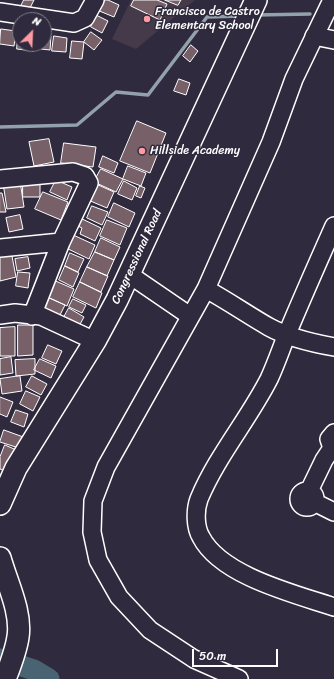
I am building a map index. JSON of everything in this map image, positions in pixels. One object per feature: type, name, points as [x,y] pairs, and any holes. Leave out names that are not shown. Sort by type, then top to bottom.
[{"type":"main road","name":"Congressional Road","points":[[0,504],[16,468],[92,346],[130,275],[237,38],[256,0]]},
{"type":"main road","points":[[0,558],[16,610],[18,628],[16,647],[5,679]]},
{"type":"street","points":[[0,12],[74,23],[86,18],[95,0]]},
{"type":"street","points":[[239,679],[194,659],[150,630],[119,597],[98,560],[92,532],[93,501],[106,467],[206,289],[271,142],[294,78],[332,0]]},
{"type":"street","points":[[314,36],[334,40]]},
{"type":"street","points":[[0,180],[73,172],[85,176],[89,183],[61,242],[32,316]]},
{"type":"street","points":[[334,226],[328,255],[287,335],[280,355],[268,380],[198,500],[196,519],[200,536],[210,551],[230,566],[252,579],[334,607]]},
{"type":"street","points":[[0,248],[61,242]]},
{"type":"street","points":[[130,275],[190,316]]},
{"type":"street","points":[[206,289],[236,305],[270,327],[287,335],[317,344],[334,346]]},
{"type":"street","points":[[0,315],[15,313],[32,316],[37,323],[92,346]]},
{"type":"street","points":[[333,443],[324,460],[311,497],[334,512]]},
{"type":"shaded area","name":"Francisco de Castro Elementary School","points":[[131,0],[195,0],[136,49],[112,39]]},
{"type":"building","points":[[24,0],[34,0],[29,10],[21,6]]},
{"type":"building","points":[[101,0],[108,0],[119,5],[114,17],[97,10]]},
{"type":"building","points":[[134,0],[157,0],[167,4],[160,20],[131,6]]},
{"type":"building","points":[[165,0],[181,0],[178,5]]},
{"type":"building","points":[[96,15],[108,21],[102,33],[91,27]]},
{"type":"building","points":[[1,29],[12,30],[12,46],[0,44]]},
{"type":"building","points":[[91,32],[102,40],[94,50],[84,42]]},
{"type":"building","points":[[54,36],[67,38],[66,52],[52,51]]},
{"type":"building","points":[[72,41],[84,42],[82,59],[70,58]]},
{"type":"building","points":[[191,45],[198,51],[190,62],[183,56]]},
{"type":"building","points":[[179,79],[190,83],[186,95],[174,91]]},
{"type":"building","points":[[137,121],[166,133],[150,173],[120,161]]},
{"type":"building","points":[[49,139],[54,162],[34,166],[29,142]]},
{"type":"building","points":[[64,143],[96,147],[93,167],[61,163]]},
{"type":"building","points":[[103,156],[118,163],[114,173],[99,167]]},
{"type":"building","points":[[128,166],[146,173],[141,186],[123,179]]},
{"type":"building","points":[[101,169],[123,179],[116,192],[94,182]]},
{"type":"building","points":[[56,180],[72,187],[67,200],[50,192]]},
{"type":"building","points":[[20,181],[24,207],[7,209],[3,183]]},
{"type":"building","points":[[124,181],[137,188],[132,200],[118,194]]},
{"type":"building","points":[[23,182],[40,182],[40,197],[23,197]]},
{"type":"building","points":[[96,184],[114,192],[107,208],[88,200]]},
{"type":"building","points":[[140,186],[145,188],[141,198],[136,196]]},
{"type":"building","points":[[43,192],[68,202],[61,220],[35,209]]},
{"type":"building","points":[[0,193],[2,193],[6,212],[0,212]]},
{"type":"building","points":[[114,203],[135,213],[129,227],[108,217]]},
{"type":"building","points":[[92,206],[108,212],[102,225],[87,218]]},
{"type":"building","points":[[20,215],[23,229],[9,232],[6,218]]},
{"type":"building","points":[[78,217],[101,228],[95,241],[80,234],[82,228],[74,224]]},
{"type":"building","points":[[107,220],[127,228],[120,245],[100,236]]},
{"type":"building","points":[[71,234],[95,245],[89,259],[64,247]]},
{"type":"building","points":[[101,238],[120,247],[114,260],[95,252]]},
{"type":"building","points":[[11,251],[16,277],[0,281],[0,253]]},
{"type":"building","points":[[95,252],[114,260],[107,276],[87,267]]},
{"type":"building","points":[[70,253],[84,259],[78,272],[65,266]]},
{"type":"building","points":[[28,257],[30,268],[17,271],[15,259]]},
{"type":"building","points":[[65,266],[79,273],[73,287],[59,280]]},
{"type":"building","points":[[87,267],[108,276],[101,292],[80,282]]},
{"type":"building","points":[[18,272],[30,273],[28,288],[16,286]]},
{"type":"building","points":[[51,279],[74,289],[67,306],[43,295]]},
{"type":"building","points":[[80,282],[102,293],[96,308],[73,297]]},
{"type":"building","points":[[45,296],[65,305],[58,319],[38,310]]},
{"type":"building","points":[[73,299],[86,305],[82,313],[69,307]]},
{"type":"building","points":[[69,308],[84,317],[78,328],[63,319]]},
{"type":"building","points":[[18,325],[33,325],[33,355],[18,356]]},
{"type":"building","points":[[15,327],[15,356],[0,356],[0,328]]},
{"type":"building","points":[[48,345],[62,351],[56,364],[42,358]]},
{"type":"building","points":[[11,357],[13,373],[0,375],[0,359]]},
{"type":"building","points":[[35,359],[35,374],[16,376],[15,360]]},
{"type":"building","points":[[40,359],[56,366],[51,378],[34,370]]},
{"type":"building","points":[[20,376],[22,391],[2,394],[0,379]]},
{"type":"building","points":[[32,376],[47,384],[41,395],[26,387]]},
{"type":"building","points":[[26,391],[40,397],[33,411],[20,404]]},
{"type":"building","points":[[0,397],[13,402],[7,417],[0,414]]},
{"type":"building","points":[[16,410],[28,414],[24,427],[11,422]]},
{"type":"building","points":[[4,430],[26,438],[22,449],[0,442]]},
{"type":"building","points":[[5,445],[23,453],[13,475],[0,469],[0,457]]},
{"type":"waterway","points":[[256,15],[310,14]]},
{"type":"waterway","points":[[0,127],[77,125],[116,92],[148,95],[207,17],[242,16]]},
{"type":"waterway","points":[[0,659],[34,670],[49,679]]},
{"type":"place","name":"Francisco de Castro Elementary School","points":[[147,19]]},
{"type":"place","name":"Hillside Academy","points":[[142,151]]}]
